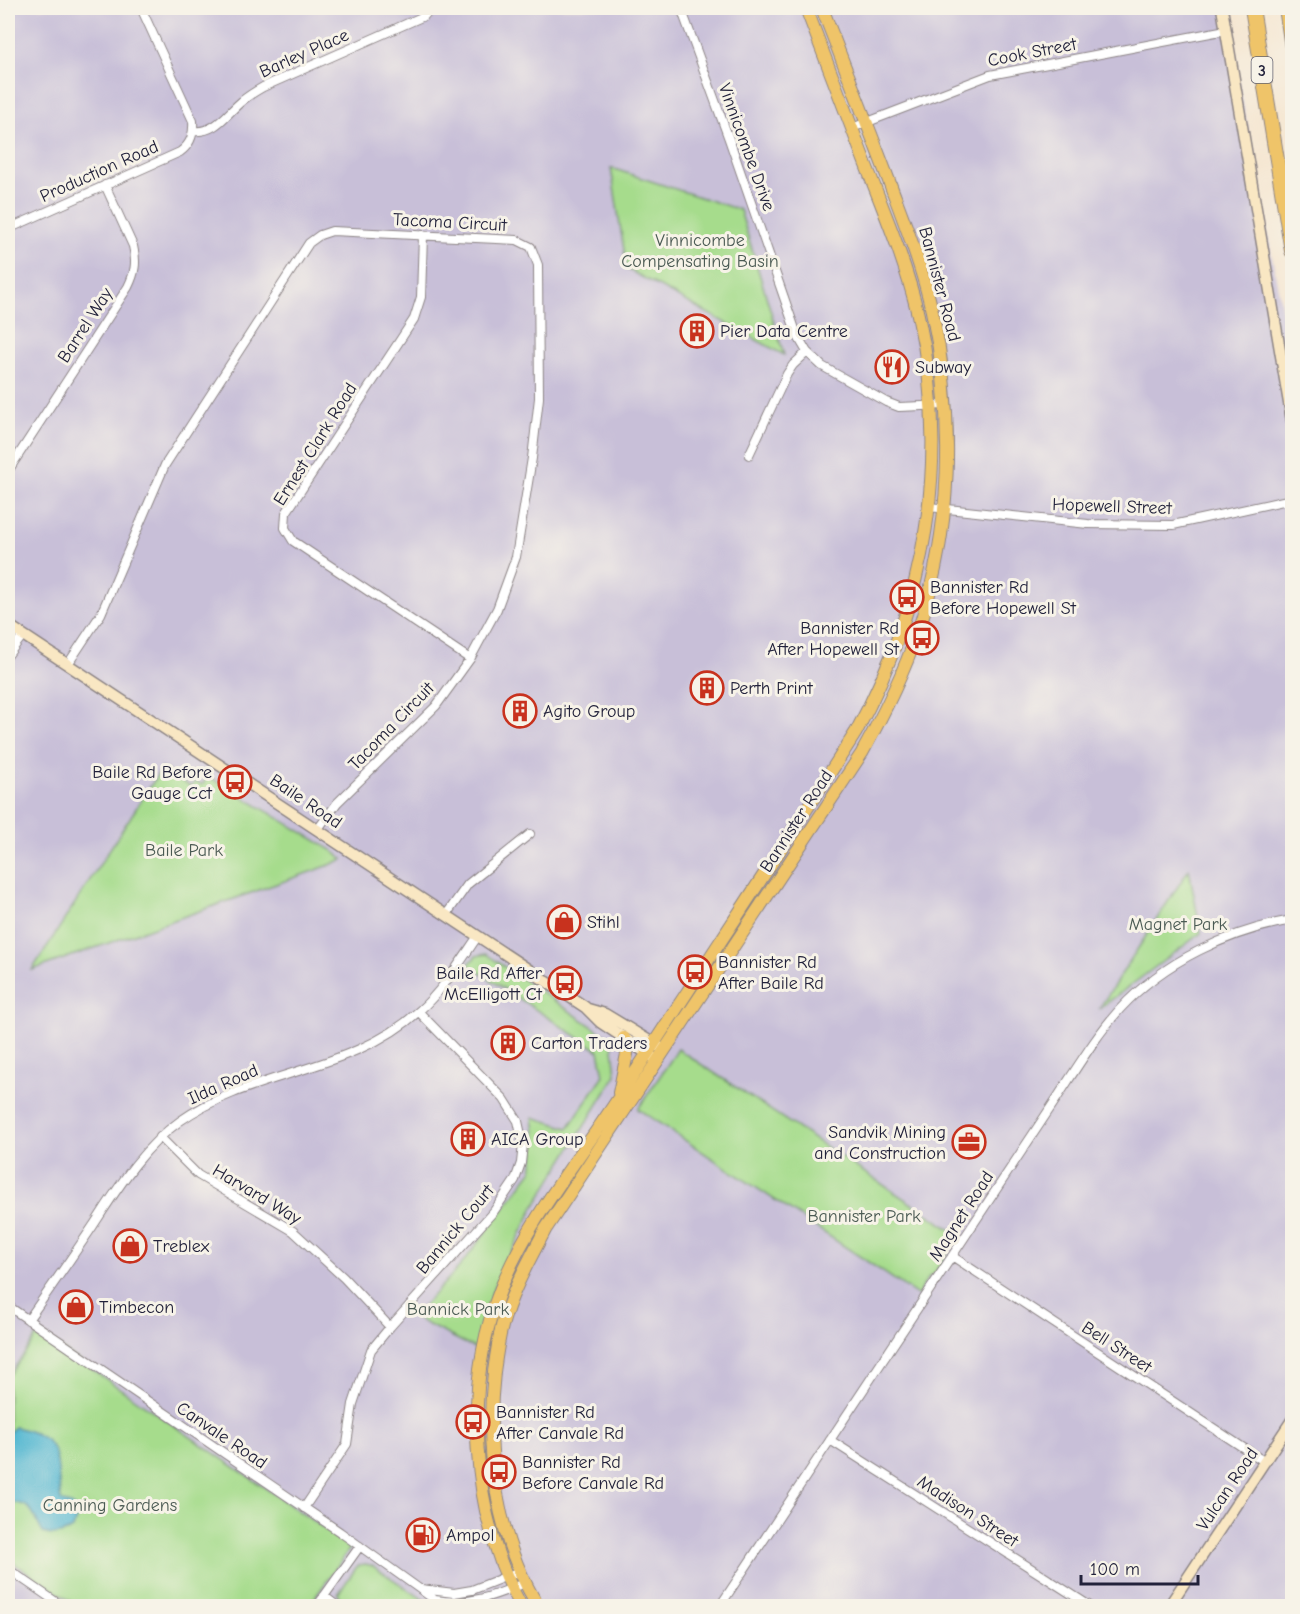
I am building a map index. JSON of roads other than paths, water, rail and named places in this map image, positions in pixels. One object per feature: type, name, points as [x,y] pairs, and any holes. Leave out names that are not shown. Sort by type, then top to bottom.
[{"type":"highway","name":"3","points":[[1252,8],[1293,250]]},
{"type":"highway","name":"3","points":[[1286,8],[1293,47]]},
{"type":"main road","name":"Bannister Road","points":[[521,1606],[507,1576],[485,1505],[479,1457],[478,1398],[483,1354],[501,1288],[534,1223],[835,766],[872,703],[891,660],[918,575],[929,507],[932,459],[930,406],[922,339],[906,272],[806,8]]},
{"type":"main road","name":"Bannister Road","points":[[538,1606],[520,1571],[503,1520],[492,1458],[491,1398],[501,1327],[513,1293],[545,1230],[839,788],[879,722],[917,635],[937,557],[947,470],[946,405],[938,344],[922,274],[822,8]]},
{"type":"main road","points":[[619,1097],[627,1054],[624,1038]]},
{"type":"street","points":[[141,8],[193,121],[194,131]]},
{"type":"street","name":"Barley Place","points":[[194,131],[209,129],[218,124],[241,102],[263,87],[424,16],[431,8]]},
{"type":"street","name":"Vinnicombe Drive","points":[[681,8],[797,335],[807,352],[822,366],[899,407],[946,405]]},
{"type":"street","points":[[1222,8],[1293,421]]},
{"type":"street","name":"Cook Street","points":[[852,128],[990,75],[1226,30]]},
{"type":"street","name":"Production Road","points":[[8,229],[180,152],[188,145],[194,131]]},
{"type":"street","name":"Barrel Way","points":[[8,471],[128,287],[134,274],[136,256],[133,246],[105,185]]},
{"type":"street","name":"Tacoma Circuit","points":[[68,664],[101,614],[165,465],[309,243],[320,235],[332,231],[517,240],[531,247],[538,265],[539,398],[525,513],[516,558],[497,609],[470,659],[435,706],[337,803],[318,829]]},
{"type":"street","name":"Ernest Clark Road","points":[[423,235],[420,297],[414,319],[286,513],[285,528],[293,541],[470,659]]},
{"type":"street","points":[[749,455],[787,374],[807,352]]},
{"type":"street","name":"Hopewell Street","points":[[929,507],[1088,524],[1173,525],[1293,499]]},
{"type":"street","name":"Baile Road","points":[[8,625],[585,1007],[600,1022],[624,1038],[650,1048]]},
{"type":"street","points":[[8,655],[23,635]]},
{"type":"street","points":[[446,915],[468,884],[530,834]]},
{"type":"street","name":"Magnet Road","points":[[720,1606],[1048,1110],[1099,1036],[1121,1009],[1154,979],[1185,958],[1240,933],[1264,925],[1293,920]]},
{"type":"street","name":"Ilda Road","points":[[28,1320],[127,1175],[160,1137],[201,1107],[241,1090],[351,1053],[388,1034],[419,1012],[448,979],[478,936]]},
{"type":"street","name":"Baile Road","points":[[585,1007],[605,1014],[661,1055]]},
{"type":"street","name":"Bannick Court","points":[[304,1508],[347,1444],[353,1404],[371,1350],[494,1211],[515,1180],[521,1162],[523,1144],[518,1121],[504,1099],[419,1012]]},
{"type":"street","name":"Harvard Way","points":[[160,1137],[198,1175],[293,1231],[344,1278],[390,1327]]},
{"type":"street","name":"Bell Street","points":[[952,1256],[1264,1462]]},
{"type":"street","name":"Canvale Road","points":[[8,1306],[360,1546],[435,1600],[454,1604],[484,1598],[525,1583]]},
{"type":"street","name":"Vulcan Road","points":[[1169,1606],[1293,1420]]},
{"type":"street","name":"Madison Street","points":[[830,1440],[1090,1606]]},
{"type":"street","points":[[317,1606],[360,1546]]},
{"type":"street","points":[[8,1569],[62,1606]]},
{"type":"street","name":"Canvale Road","points":[[419,1589],[454,1593],[472,1590],[520,1571]]},
{"type":"street","points":[[324,1596],[337,1606]]},
{"type":"water","points":[[14,1427],[30,1431],[50,1444],[57,1462],[61,1501],[73,1506],[78,1513],[73,1529],[51,1535],[43,1533],[28,1507],[8,1502],[8,1434]]},
{"type":"place","name":"Pier Data Centre","points":[[697,331]]},
{"type":"place","name":"Subway","points":[[892,367]]},
{"type":"place","name":"Bannister Rd Before Hopewell St","points":[[907,597]]},
{"type":"place","name":"Bannister Rd After Hopewell St","points":[[922,638]]},
{"type":"place","name":"Perth Print","points":[[707,688]]},
{"type":"place","name":"Agito Group","points":[[520,711]]},
{"type":"place","name":"Baile Rd Before Gauge Cct","points":[[235,782]]},
{"type":"place","name":"Stihl","points":[[564,922]]},
{"type":"place","name":"Bannister Rd After Baile Rd","points":[[695,972]]},
{"type":"place","name":"Baile Rd After McElligott Ct","points":[[565,983]]},
{"type":"place","name":"Carton Traders","points":[[508,1043]]},
{"type":"place","name":"AICA Group","points":[[468,1139]]},
{"type":"place","name":"Sandvik Mining and Construction","points":[[969,1142]]},
{"type":"place","name":"Treblex","points":[[130,1246]]},
{"type":"place","name":"Timbecon","points":[[76,1307]]},
{"type":"place","name":"Bannister Rd After Canvale Rd","points":[[473,1422]]},
{"type":"place","name":"Bannister Rd Before Canvale Rd","points":[[499,1472]]},
{"type":"place","name":"Ampol","points":[[423,1535]]},
{"type":"park label","name":"Vinnicombe Compensating Basin","points":[[700,250]]},
{"type":"park label","name":"Baile Park","points":[[184,850]]},
{"type":"park label","name":"Magnet Park","points":[[1178,924]]},
{"type":"park label","name":"Bannister Park","points":[[864,1216]]},
{"type":"park label","name":"Bannick Park","points":[[458,1309]]},
{"type":"park label","name":"Canning Gardens","points":[[110,1505]]}]
